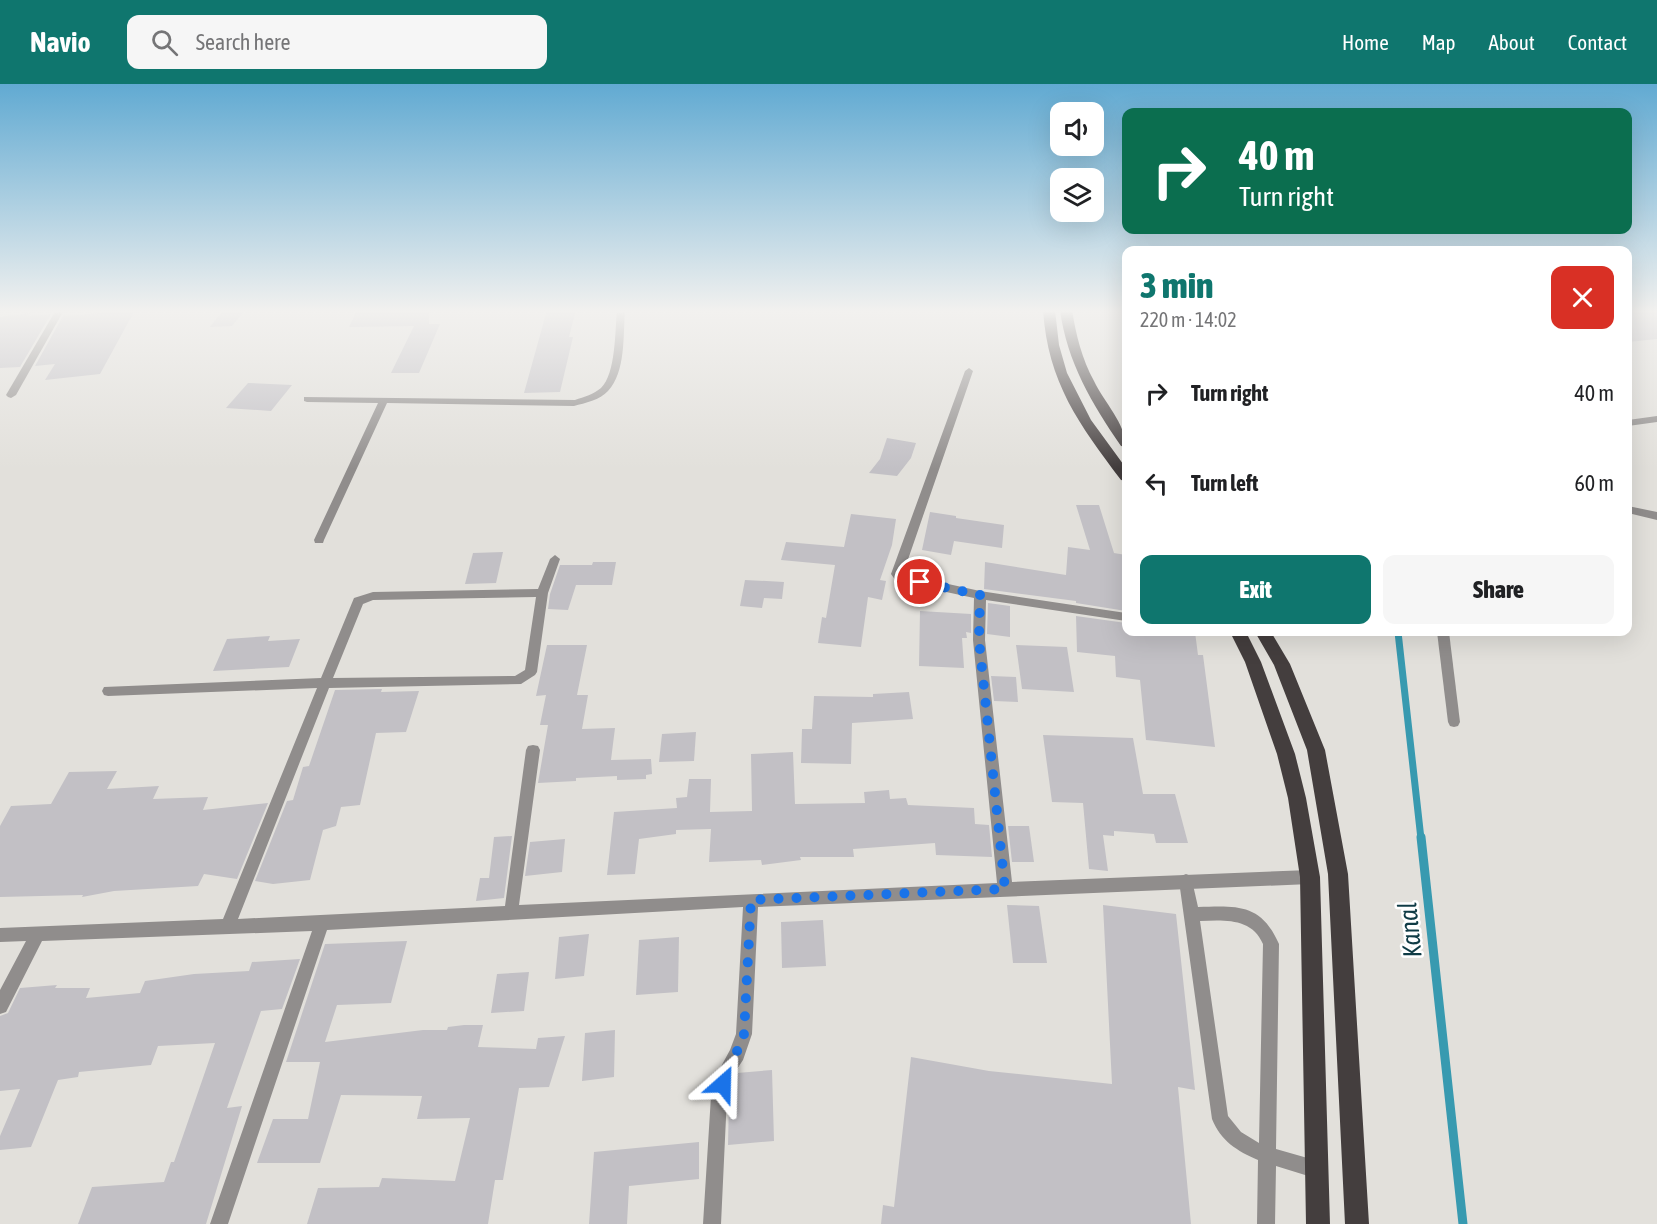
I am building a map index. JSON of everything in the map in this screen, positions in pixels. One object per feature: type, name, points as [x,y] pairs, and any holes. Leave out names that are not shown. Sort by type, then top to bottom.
[{"type":"highway","points":[[1057,363],[1079,411],[1122,471]]},
{"type":"highway","points":[[1081,363],[1088,382],[1122,437]]},
{"type":"highway","points":[[1240,636],[1265,692],[1286,754],[1297,798],[1310,877],[1318,1224]]},
{"type":"highway","points":[[1265,636],[1282,664],[1316,750],[1338,874],[1357,1224]]},
{"type":"highway","points":[[1265,692],[1294,692]]},
{"type":"street","points":[[11,395],[29,363]]},
{"type":"street","points":[[307,399],[574,403],[592,398],[603,391],[613,374],[614,363]]},
{"type":"street","points":[[969,371],[897,574],[900,578],[980,595],[1122,616]]},
{"type":"street","points":[[319,540],[384,400]]},
{"type":"street","points":[[1632,422],[1657,419]]},
{"type":"street","points":[[1632,511],[1657,516]]},
{"type":"street","points":[[108,691],[324,683],[517,681],[531,672],[542,593],[555,558]]},
{"type":"street","points":[[228,926],[356,603],[361,598],[542,593]]},
{"type":"street","points":[[980,595],[979,640],[1005,889]]},
{"type":"street","points":[[1443,636],[1454,722]]},
{"type":"street","points":[[511,913],[533,750]]},
{"type":"street","points":[[0,935],[322,923],[751,900],[1310,877]]},
{"type":"street","points":[[1186,881],[1220,1119],[1228,1133],[1237,1142],[1268,1155],[1318,1170]]},
{"type":"street","points":[[712,1224],[719,1096],[726,1072],[737,1054],[744,1034],[751,900]]},
{"type":"street","points":[[1192,914],[1246,916],[1260,923],[1268,933],[1271,944],[1266,1224]]},
{"type":"street","points":[[219,1224],[322,923]]},
{"type":"street","points":[[0,1006],[38,934]]},
{"type":"building","points":[[0,363],[22,363],[20,367],[0,368]]},
{"type":"building","points":[[37,363],[106,363],[100,374],[45,380],[55,364],[35,366]]},
{"type":"building","points":[[396,363],[423,363],[419,373],[391,373]]},
{"type":"building","points":[[532,363],[567,363],[560,392],[524,393]]},
{"type":"building","points":[[248,383],[292,385],[271,411],[226,408]]},
{"type":"building","points":[[887,438],[916,443],[911,458],[897,476],[869,473],[880,459]]},
{"type":"building","points":[[1076,505],[1099,505],[1114,553],[1122,554],[1122,610],[1076,603],[1076,601],[984,589],[985,562],[1066,575],[1068,547],[1090,550]]},
{"type":"building","points":[[930,512],[1004,525],[1002,548],[954,541],[951,555],[922,550]]},
{"type":"building","points":[[851,514],[896,519],[892,545],[880,580],[886,581],[882,600],[868,597],[861,647],[818,643],[822,617],[826,618],[835,565],[781,560],[786,542],[844,547]]},
{"type":"building","points":[[503,552],[496,583],[465,584],[473,553]]},
{"type":"building","points":[[593,562],[616,562],[612,585],[576,585],[568,610],[548,609],[550,594],[560,565],[592,565]]},
{"type":"building","points":[[745,580],[784,582],[782,599],[764,598],[762,608],[740,606]]},
{"type":"building","points":[[988,603],[1010,606],[1010,637],[987,634]]},
{"type":"building","points":[[920,611],[971,614],[971,633],[966,632],[967,638],[962,638],[964,668],[919,666]]},
{"type":"building","points":[[1076,616],[1122,622],[1122,636],[1196,636],[1198,655],[1203,655],[1215,747],[1146,740],[1140,680],[1116,677],[1115,656],[1077,652]]},
{"type":"building","points":[[270,636],[268,641],[300,639],[289,667],[213,671],[227,639]]},
{"type":"building","points":[[547,645],[587,645],[577,695],[588,695],[582,729],[615,728],[611,760],[651,759],[652,774],[646,775],[646,779],[617,780],[617,776],[538,783],[548,725],[540,725],[546,695],[536,696]]},
{"type":"building","points":[[1016,645],[1067,647],[1074,692],[1022,689]]},
{"type":"building","points":[[991,676],[1016,677],[1018,702],[994,701]]},
{"type":"building","points":[[382,689],[381,692],[419,691],[406,732],[376,733],[360,805],[341,807],[336,826],[323,830],[310,880],[273,884],[255,881],[287,801],[293,800],[303,767],[309,766],[335,690]]},
{"type":"building","points":[[909,692],[913,719],[852,723],[851,764],[801,763],[802,729],[812,729],[814,696],[873,697],[873,694]]},
{"type":"building","points":[[696,732],[694,761],[659,762],[662,734]]},
{"type":"building","points":[[1043,735],[1133,738],[1143,794],[1175,794],[1188,843],[1156,843],[1154,834],[1114,831],[1114,836],[1103,835],[1108,871],[1089,869],[1083,803],[1052,802]]},
{"type":"building","points":[[793,752],[795,804],[865,803],[864,792],[889,790],[890,799],[906,798],[908,805],[974,808],[975,824],[989,825],[992,857],[936,855],[935,843],[853,849],[854,857],[800,857],[801,860],[762,865],[761,860],[709,862],[711,829],[676,830],[676,834],[639,839],[635,874],[607,875],[614,812],[677,808],[676,798],[687,797],[689,779],[711,779],[710,812],[752,811],[751,754]]},
{"type":"building","points":[[117,771],[107,789],[159,786],[153,799],[208,797],[203,810],[268,803],[237,879],[204,874],[198,886],[114,891],[82,897],[83,895],[0,897],[0,826],[11,806],[51,804],[69,772]]},
{"type":"building","points":[[1008,826],[1029,826],[1034,862],[1012,862]]},
{"type":"building","points":[[512,836],[504,898],[476,901],[480,878],[489,878],[494,837]]},
{"type":"building","points":[[565,839],[562,872],[525,876],[530,842]]},
{"type":"building","points":[[1007,905],[1039,906],[1047,963],[1013,963]]},
{"type":"building","points":[[1103,905],[1176,914],[1195,1090],[1178,1087],[1191,1224],[881,1224],[883,1205],[894,1207],[911,1057],[989,1071],[1112,1084]]},
{"type":"building","points":[[823,920],[826,966],[782,968],[781,922]]},
{"type":"building","points":[[589,934],[584,976],[555,979],[559,937]]},
{"type":"building","points":[[679,937],[678,992],[636,995],[639,940]]},
{"type":"building","points":[[407,941],[391,1003],[337,1005],[325,1042],[423,1030],[447,1030],[448,1027],[464,1025],[483,1025],[478,1047],[536,1049],[538,1038],[565,1036],[549,1087],[519,1088],[503,1180],[495,1180],[488,1224],[307,1224],[318,1188],[379,1187],[382,1178],[455,1181],[470,1118],[417,1119],[422,1096],[341,1095],[320,1163],[257,1163],[273,1119],[308,1119],[320,1062],[286,1062],[325,944]]},
{"type":"building","points":[[300,959],[282,1009],[261,1011],[227,1108],[242,1106],[206,1224],[78,1224],[92,1187],[164,1182],[171,1162],[174,1162],[215,1043],[158,1046],[151,1065],[79,1072],[78,1077],[58,1080],[31,1147],[0,1150],[0,1136],[20,1089],[0,1091],[0,1016],[8,1013],[20,988],[57,985],[55,988],[90,988],[86,998],[140,993],[145,981],[194,974],[249,971],[252,962]]},
{"type":"building","points":[[529,972],[524,1011],[491,1013],[497,974]]},
{"type":"building","points":[[615,1030],[614,1077],[582,1081],[585,1033]]},
{"type":"building","points":[[772,1070],[774,1141],[728,1145],[729,1096],[735,1076],[737,1073]]},
{"type":"building","points":[[699,1142],[699,1179],[629,1186],[627,1224],[589,1224],[594,1152]]},
{"type":"waterway","name":"Kanal","points":[[1398,636],[1421,839]]},
{"type":"waterway","name":"Kanal","points":[[1421,837],[1463,1224]]},
{"type":"route","points":[[723,1084],[726,1072],[737,1054],[744,1034],[751,900],[1005,889],[979,640],[980,595],[920,582]]}]
